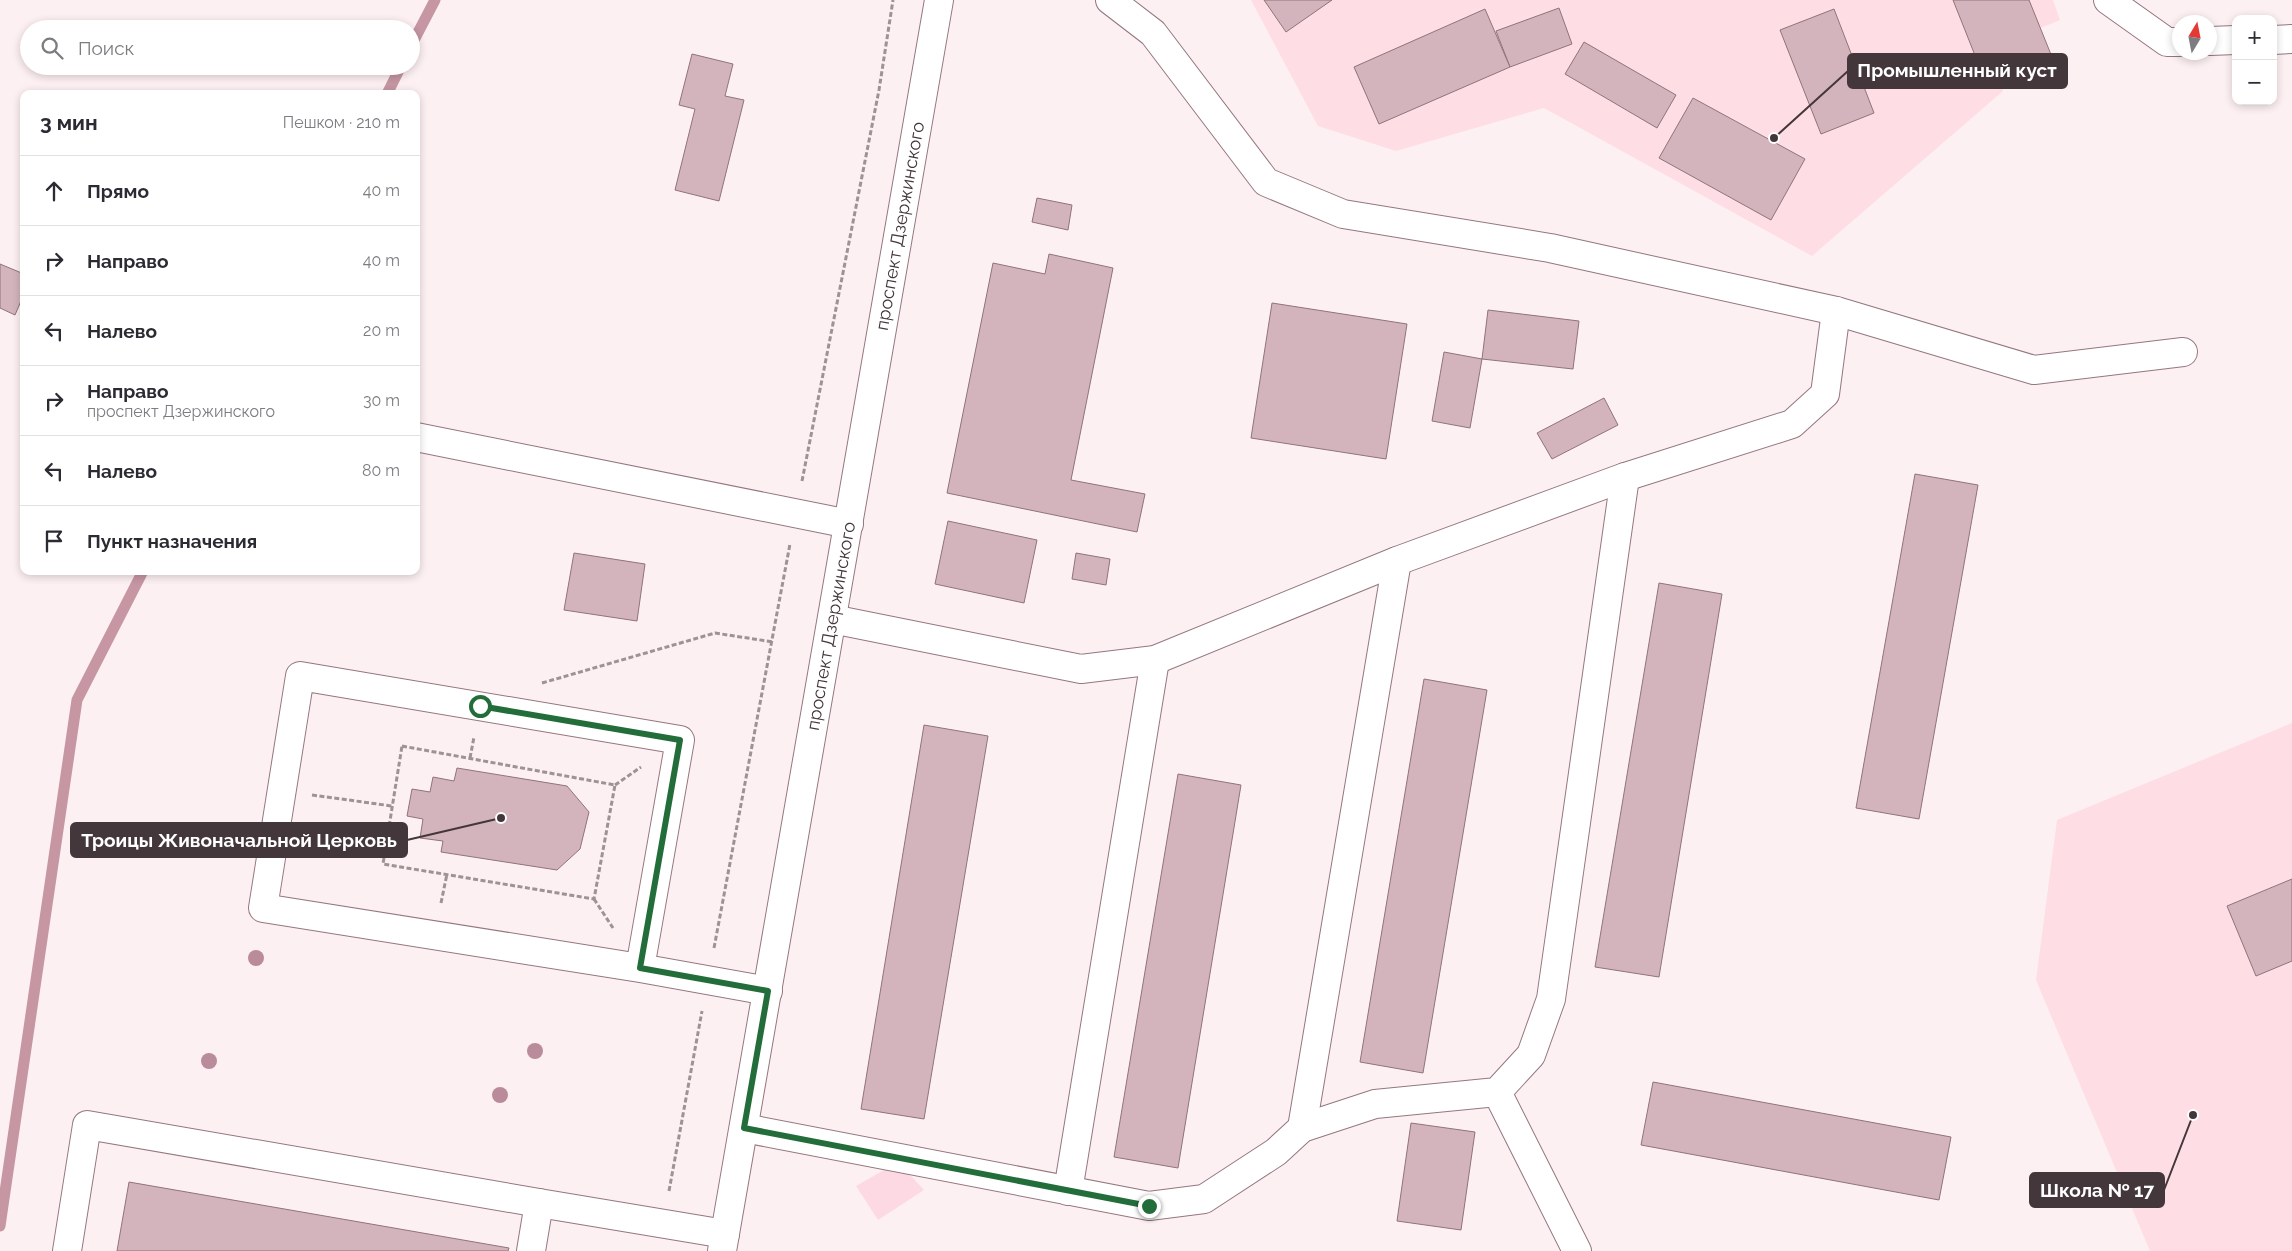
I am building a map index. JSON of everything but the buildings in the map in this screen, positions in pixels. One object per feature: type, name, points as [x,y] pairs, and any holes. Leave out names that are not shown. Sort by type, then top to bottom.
[{"type":"street","name":"проспект Дзержинского","points":[[724,1243],[939,0]]},
{"type":"street","points":[[1110,0],[1153,33],[1266,182],[1343,214],[1550,248],[1836,312],[2034,370],[2182,352]]},
{"type":"street","points":[[2108,0],[2167,42],[2172,42]]},
{"type":"street","points":[[2277,40],[2292,39]]},
{"type":"street","points":[[2217,41],[2232,40]]},
{"type":"street","points":[[832,620],[1081,669],[1155,660],[1397,560],[1625,477],[1792,424],[1825,394],[1836,312]]},
{"type":"street","points":[[420,438],[848,524]]},
{"type":"street","points":[[744,1128],[1149,1206],[1204,1199],[1276,1152],[1302,1128],[1375,1104],[1498,1092],[1531,1055],[1551,999],[1625,477]]},
{"type":"street","points":[[1302,1128],[1397,560]]},
{"type":"street","points":[[1068,1191],[1155,660]]},
{"type":"street","points":[[640,968],[680,740],[300,676],[263,908],[640,968],[768,991]]},
{"type":"street","points":[[1498,1092],[1577,1251]]},
{"type":"street","points":[[67,1251],[87,1125],[293,1159],[663,1225],[724,1243]]},
{"type":"street","points":[[531,1251],[539,1203]]},
{"type":"path","points":[[663,1225],[796,514],[879,90],[893,0]]},
{"type":"path","points":[[536,685],[715,633],[773,642]]},
{"type":"path","points":[[402,746],[615,785],[594,899],[383,864],[392,806],[402,746]]},
{"type":"path","points":[[282,791],[392,806]]},
{"type":"shaded area","points":[[1251,0],[2053,0],[2060,20],[1997,46],[2003,91],[1812,256],[1544,108],[1396,151],[1318,126]]},
{"type":"shaded area","points":[[2292,723],[2292,1251],[2150,1251],[2036,980],[2057,820]]},
{"type":"shaded area","points":[[898,1162],[924,1190],[878,1220],[856,1186]]},
{"type":"waterway","points":[[420,29],[435,0]]},
{"type":"waterway","points":[[389,90],[396,75]]},
{"type":"waterway","points":[[0,1226],[77,700],[141,575]]},
{"type":"place","name":"Промышленный куст","points":[[1774,138]]},
{"type":"place","name":"Троицы Живоначальной Церковь","points":[[501,818]]},
{"type":"place","name":"Школа № 17","points":[[2193,1115]]},
{"type":"route","points":[[480,706],[680,740],[640,968],[768,991],[744,1128],[1149,1206]]}]
